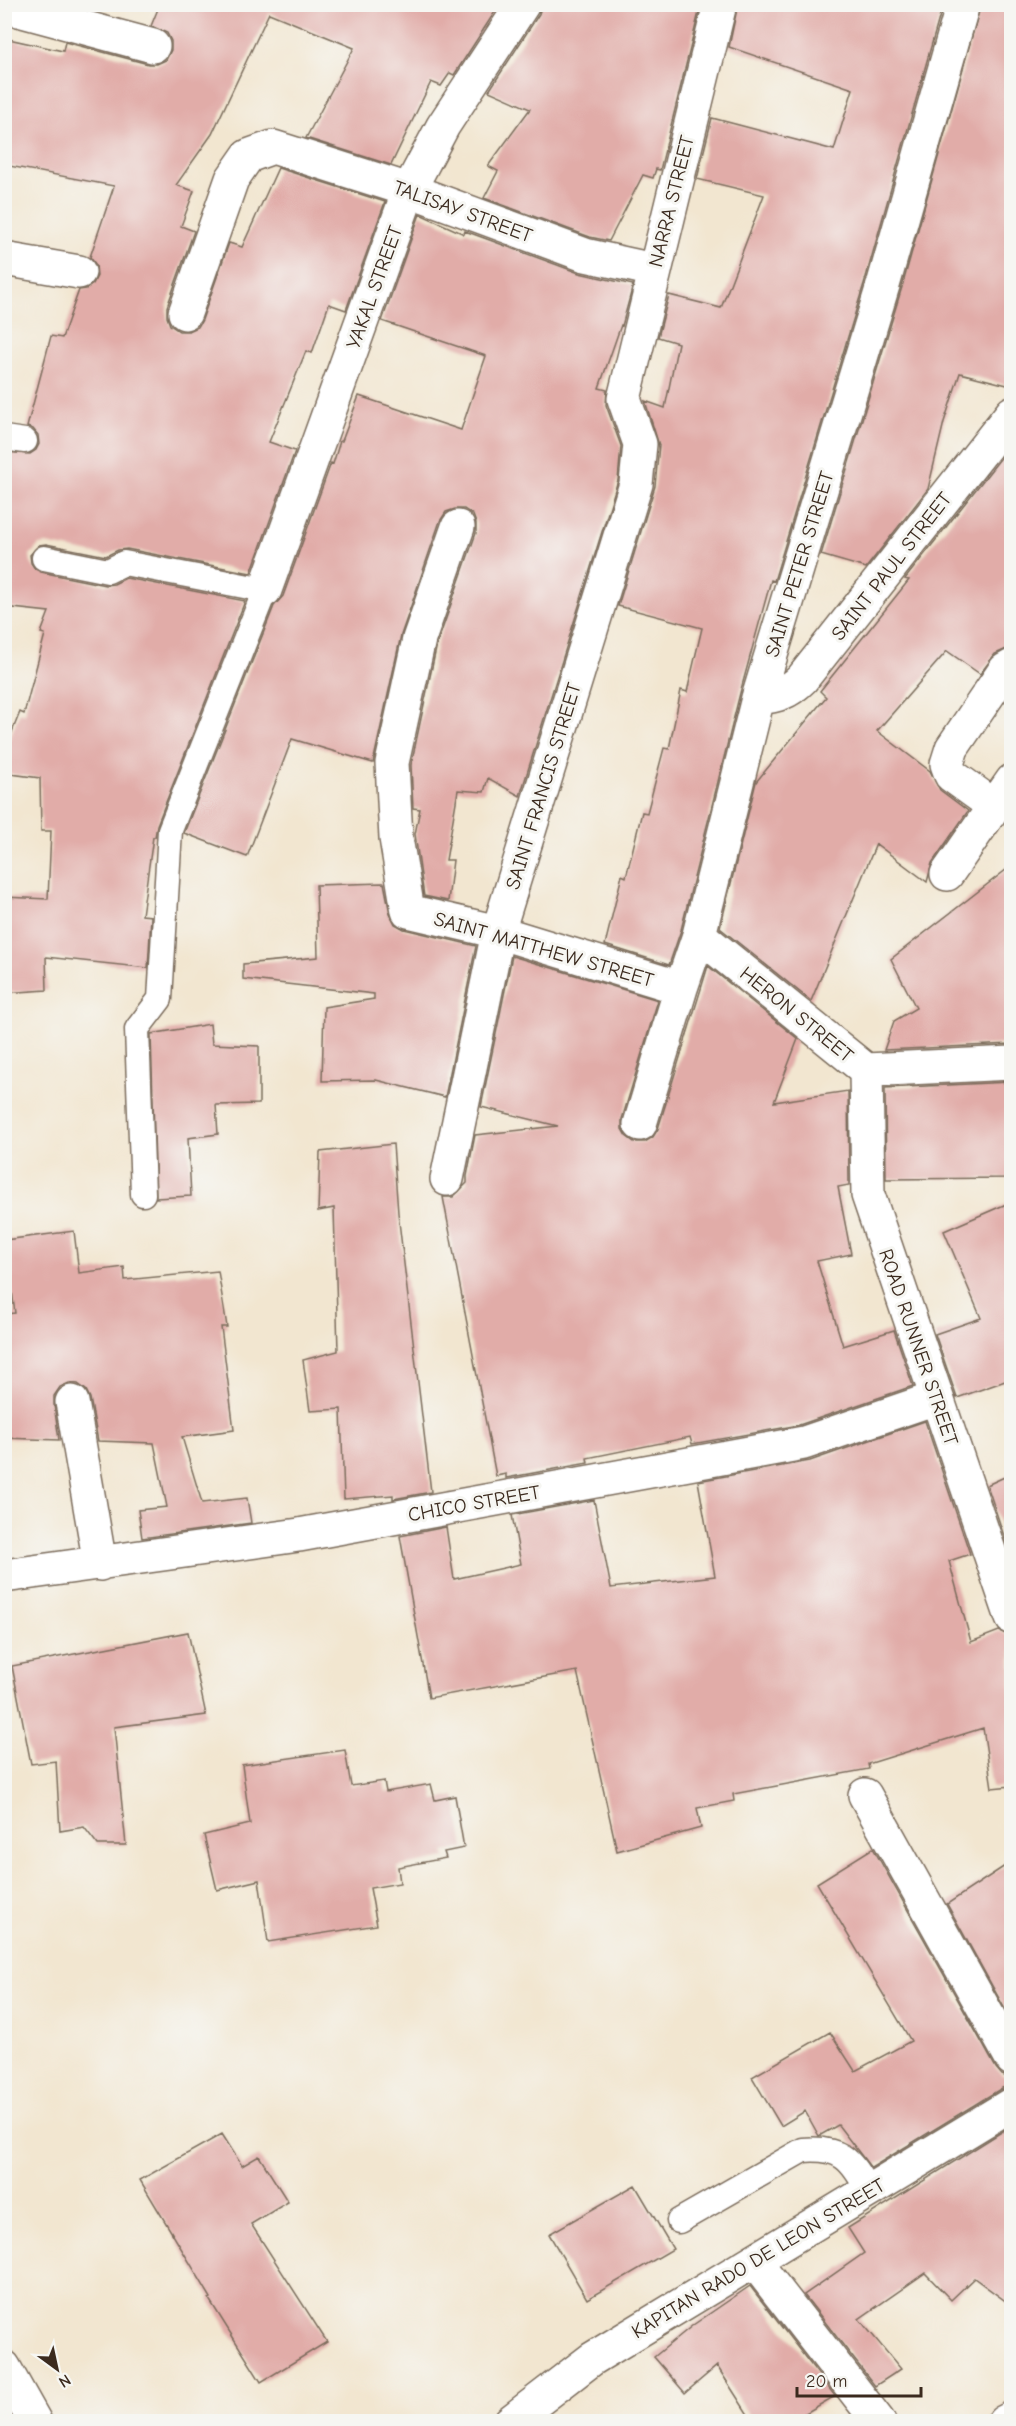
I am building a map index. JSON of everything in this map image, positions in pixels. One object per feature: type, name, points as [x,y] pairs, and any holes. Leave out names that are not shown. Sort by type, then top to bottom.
[{"type":"street","name":"YAKAL STREET","points":[[265,590],[409,190],[443,126],[523,4]]},
{"type":"street","name":"NARRA STREET","points":[[624,399],[720,4]]},
{"type":"street","name":"SAINT PETER STREET","points":[[640,1124],[699,935],[758,698],[885,282],[963,4]]},
{"type":"street","points":[[4,6],[153,46]]},
{"type":"street","name":"TALISAY STREET","points":[[186,313],[232,179],[248,156],[273,147],[409,190],[585,255],[654,270]]},
{"type":"street","points":[[4,259],[80,272]]},
{"type":"street","name":"SAINT FRANCIS STREET","points":[[447,1179],[498,932],[636,483],[640,444],[624,399]]},
{"type":"street","name":"SAINT PAUL STREET","points":[[758,698],[779,696],[792,689],[802,679],[1011,413]]},
{"type":"street","name":"SAINT MATTHEW STREET","points":[[458,527],[419,639],[392,763],[396,838],[408,911],[498,932],[681,988]]},
{"type":"street","points":[[947,874],[1003,794],[951,775],[947,764],[952,748],[1005,670],[1011,666]]},
{"type":"street","name":"HERON STREET","points":[[699,935],[866,1070],[1011,1063]]},
{"type":"street","name":"ROAD RUNNER STREET","points":[[866,1070],[868,1195],[1011,1618]]},
{"type":"street","name":"CHICO STREET","points":[[4,1576],[299,1535],[804,1443],[936,1398]]},
{"type":"street","points":[[72,1402],[100,1564]]},
{"type":"street","points":[[865,1795],[1011,2059]]},
{"type":"street","name":"KAPITAN RADO DE LEON STREET","points":[[510,2421],[592,2359],[1011,2104]]},
{"type":"street","points":[[754,2261],[879,2421]]},
{"type":"street","points":[[4,2367],[35,2421]]},
{"type":"street","points":[[1004,2421],[1011,2418]]},
{"type":"lane","points":[[44,558],[108,571],[124,563],[265,590],[170,830],[160,999],[137,1029],[143,1194]]},
{"type":"lane","points":[[680,2221],[803,2150],[826,2148],[841,2156],[858,2171],[868,2191]]},
{"type":"building","points":[[160,4],[500,4],[454,75],[450,73],[441,86],[431,82],[391,165],[306,138],[354,48],[269,13],[212,134],[176,185],[194,191],[181,226],[194,231],[167,307],[170,325],[179,331],[189,331],[198,327],[229,243],[242,247],[278,168],[385,202],[346,310],[329,304],[312,353],[306,351],[269,442],[295,451],[251,573],[127,549],[118,550],[106,556],[46,544],[39,545],[30,555],[31,563],[41,572],[105,585],[114,584],[126,578],[245,601],[157,825],[155,837],[153,837],[142,915],[151,916],[148,968],[46,957],[47,990],[4,993],[4,897],[48,899],[51,831],[41,831],[40,778],[4,773],[4,752],[20,712],[24,714],[45,634],[41,633],[49,612],[4,607],[4,452],[30,454],[39,444],[38,435],[33,429],[27,427],[51,336],[62,338],[79,290],[86,289],[93,284],[97,276],[96,265],[90,257],[114,186],[4,165],[4,38],[63,51],[65,42],[148,64],[157,64],[166,60],[171,50],[171,41],[167,33],[151,26]]},
{"type":"building","points":[[542,4],[701,4],[660,170],[656,169],[653,178],[643,175],[609,241],[590,237],[484,198],[498,171],[488,166],[530,109],[489,91],[539,14]]},
{"type":"building","points":[[738,4],[943,4],[866,277],[774,581],[771,580],[740,693],[681,930],[669,965],[605,945],[622,875],[626,877],[642,812],[647,813],[664,748],[669,749],[681,690],[687,692],[702,628],[618,606],[655,486],[659,445],[645,401],[665,408],[678,343],[658,337],[669,295],[721,308],[764,195],[697,179],[712,118],[834,150],[853,89],[729,47]]},
{"type":"building","points":[[981,4],[1011,4],[1011,386],[960,373],[944,422],[928,489],[866,568],[821,555],[902,287]]},
{"type":"building","points":[[420,214],[464,234],[465,231],[579,273],[633,285],[622,326],[599,388],[607,390],[606,405],[621,446],[618,480],[520,796],[488,778],[484,792],[458,790],[446,860],[453,860],[448,901],[424,896],[415,834],[420,809],[413,808],[411,765],[437,644],[476,533],[473,515],[464,509],[446,512],[440,521],[401,635],[373,763],[292,739],[247,857],[184,833],[274,606],[283,596],[331,463],[333,464],[359,396],[461,430],[486,356],[382,321]]},
{"type":"building","points":[[1011,445],[1011,647],[995,654],[980,674],[947,651],[877,731],[930,771],[940,790],[968,811],[932,863],[927,882],[876,844],[811,1001],[720,928],[756,782],[826,697],[820,691],[909,580],[905,579]]},
{"type":"building","points":[[1011,866],[1011,1044],[884,1050],[894,1021],[916,1008],[891,959]]},
{"type":"building","points":[[384,883],[390,914],[395,924],[404,929],[476,946],[445,1097],[376,1080],[322,1081],[324,1007],[374,999],[374,994],[243,979],[243,964],[318,957],[316,885]]},
{"type":"building","points":[[512,956],[658,1000],[622,1119],[622,1129],[626,1136],[634,1142],[645,1142],[653,1137],[658,1129],[708,966],[798,1039],[774,1102],[848,1091],[849,1185],[838,1187],[851,1254],[817,1261],[843,1346],[894,1330],[913,1386],[799,1425],[692,1444],[690,1437],[587,1458],[588,1463],[506,1478],[506,1474],[496,1476],[443,1197],[453,1197],[467,1183],[475,1135],[558,1126],[481,1107]]},
{"type":"building","points":[[210,1024],[212,1044],[259,1046],[259,1104],[216,1105],[218,1134],[188,1138],[191,1196],[156,1198],[151,1034]]},
{"type":"building","points":[[1011,1082],[1011,1178],[886,1179],[885,1088]]},
{"type":"building","points":[[393,1144],[398,1213],[431,1492],[393,1499],[393,1495],[344,1499],[341,1409],[310,1411],[303,1360],[338,1351],[334,1208],[318,1211],[320,1152]]},
{"type":"building","points":[[1011,1202],[1011,1389],[1008,1380],[957,1398],[935,1334],[981,1318],[944,1231]]},
{"type":"building","points":[[74,1231],[79,1273],[124,1267],[125,1280],[218,1271],[227,1327],[221,1327],[234,1430],[182,1437],[202,1503],[247,1498],[251,1523],[142,1538],[138,1510],[167,1507],[154,1443],[98,1441],[90,1398],[86,1390],[78,1384],[69,1383],[60,1387],[54,1396],[59,1440],[4,1438],[4,1314],[15,1313],[5,1240]]},
{"type":"building","points":[[925,1421],[970,1554],[949,1561],[971,1642],[999,1631],[1011,1636],[1011,1786],[992,1788],[983,1728],[868,1764],[869,1769],[733,1794],[734,1801],[697,1808],[701,1828],[617,1851],[577,1671],[429,1698],[400,1536],[446,1527],[454,1579],[521,1564],[512,1515],[594,1500],[611,1588],[715,1576],[698,1481],[810,1461]]},
{"type":"building","points":[[1011,1474],[1011,1540],[1006,1542],[987,1485]]},
{"type":"building","points":[[188,1632],[206,1715],[114,1727],[126,1845],[98,1845],[84,1827],[60,1831],[56,1761],[31,1764],[12,1666]]},
{"type":"building","points":[[345,1750],[351,1786],[384,1781],[386,1792],[431,1784],[435,1800],[455,1796],[464,1848],[444,1852],[446,1858],[398,1867],[400,1883],[370,1888],[377,1925],[268,1942],[259,1880],[217,1890],[204,1835],[250,1824],[242,1765]]},
{"type":"building","points":[[873,1848],[996,2068],[1002,2075],[1011,2078],[1011,2085],[1002,2088],[871,2168],[838,2125],[819,2136],[805,2111],[781,2126],[752,2077],[830,2032],[855,2071],[911,2041],[817,1883]]},
{"type":"building","points":[[1011,1862],[1011,2020],[947,1904]]},
{"type":"building","points":[[1011,2126],[1011,2305],[974,2278],[951,2300],[925,2273],[859,2319],[901,2369],[875,2386],[804,2295],[864,2253],[848,2228]]},
{"type":"building","points":[[222,2134],[242,2166],[259,2156],[288,2202],[251,2224],[327,2342],[261,2382],[209,2299],[211,2298],[140,2180]]},
{"type":"building","points":[[635,2185],[673,2249],[587,2299],[549,2234]]},
{"type":"building","points":[[750,2286],[835,2396],[792,2421],[752,2421],[717,2366],[685,2393],[654,2357],[693,2325]]}]
